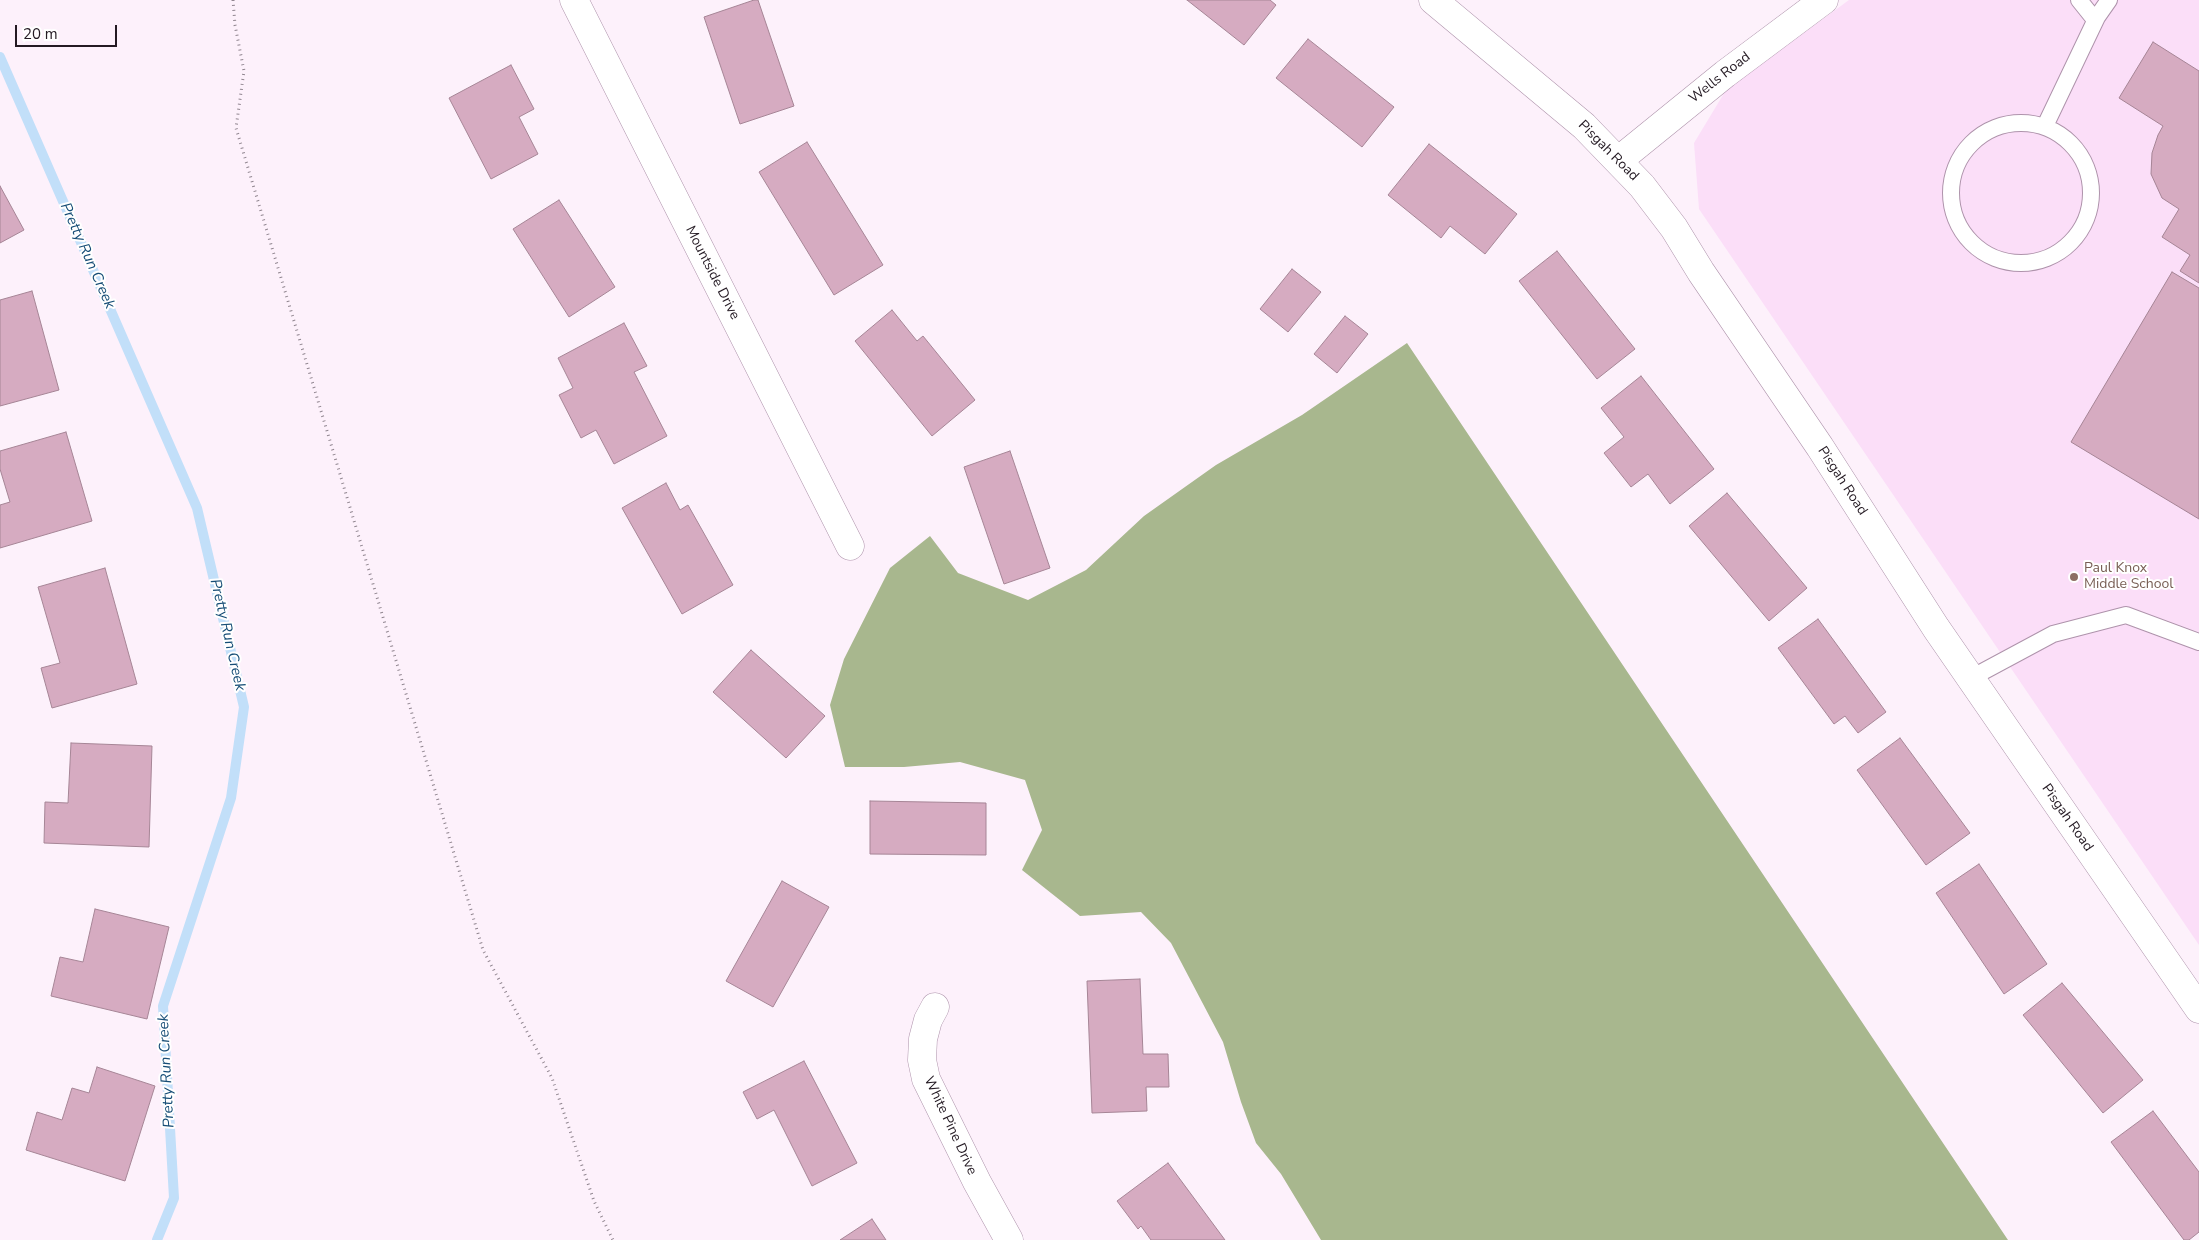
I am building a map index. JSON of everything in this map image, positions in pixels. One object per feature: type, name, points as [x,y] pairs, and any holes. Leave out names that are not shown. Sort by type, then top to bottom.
[{"type":"street","name":"Mountside Drive","points":[[574,0],[850,546]]},
{"type":"street","name":"Pisgah Road","points":[[1433,0],[1584,126],[1619,160],[1642,186],[1674,228],[1701,272],[1820,447],[1971,678],[2199,1009]]},
{"type":"street","name":"Wells Road","points":[[1619,160],[1725,74],[1824,0]]},
{"type":"street","name":"White Pine Drive","points":[[935,1007],[928,1020],[923,1039],[922,1060],[926,1079],[977,1182],[1009,1240]]},
{"type":"lane","points":[[2079,0],[2095,20],[2109,0]]},
{"type":"lane","points":[[2046,126],[2098,15]]},
{"type":"lane","points":[[2022,122],[2046,126],[2065,138],[2081,155],[2090,178],[2091,199],[2086,222],[2073,241],[2055,255],[2033,263],[2010,263],[1987,256],[1969,241],[1956,222],[1950,199],[1952,175],[1962,153],[1978,136],[1999,125],[2022,122]]},
{"type":"lane","points":[[1971,678],[2053,634],[2126,615],[2199,642]]},
{"type":"path","points":[[233,0],[235,25],[244,71],[236,128],[483,950],[552,1078],[594,1202],[613,1240]]},
{"type":"shaded area","name":"Paul Knox Middle School","points":[[1849,0],[2199,0],[2199,945],[1699,209],[1694,143],[1726,90]]},
{"type":"green space","points":[[1407,343],[2008,1240],[1321,1240],[1281,1174],[1256,1143],[1241,1102],[1223,1042],[1171,943],[1141,912],[1080,916],[1022,870],[1042,830],[1025,780],[960,762],[904,767],[845,767],[830,705],[844,659],[890,568],[930,536],[958,573],[1028,600],[1086,570],[1144,516],[1216,465],[1302,415]]},
{"type":"building","points":[[758,0],[794,106],[740,124],[704,17]]},
{"type":"building","points":[[1187,0],[1270,0],[1276,5],[1244,45]]},
{"type":"building","points":[[1308,39],[1394,107],[1362,147],[1276,78]]},
{"type":"building","points":[[2153,42],[2199,71],[2199,283],[2180,271],[2190,255],[2162,237],[2179,209],[2162,198],[2151,174],[2152,153],[2163,126],[2119,98]]},
{"type":"building","points":[[511,65],[534,109],[519,117],[538,154],[491,179],[449,98]]},
{"type":"building","points":[[807,142],[883,265],[834,295],[759,172]]},
{"type":"building","points":[[1429,144],[1517,214],[1485,254],[1450,226],[1441,238],[1388,195]]},
{"type":"building","points":[[0,186],[24,230],[0,243]]},
{"type":"building","points":[[559,200],[615,287],[569,317],[513,229]]},
{"type":"building","points":[[1557,251],[1635,349],[1597,379],[1519,281]]},
{"type":"building","points":[[1292,269],[1321,292],[1288,332],[1260,309]]},
{"type":"building","points":[[2172,272],[2199,288],[2199,519],[2071,442]]},
{"type":"building","points":[[32,291],[59,390],[0,406],[0,300]]},
{"type":"building","points":[[892,310],[917,341],[923,336],[975,400],[932,436],[855,341]]},
{"type":"building","points":[[1345,316],[1368,334],[1337,373],[1314,354]]},
{"type":"building","points":[[624,323],[647,366],[634,372],[667,436],[614,464],[596,430],[581,438],[559,395],[573,388],[558,358]]},
{"type":"building","points":[[1641,376],[1714,469],[1670,504],[1648,474],[1631,487],[1604,453],[1624,437],[1601,408]]},
{"type":"building","points":[[66,432],[92,521],[0,548],[0,505],[10,502],[0,469],[0,451]]},
{"type":"building","points":[[1010,451],[1050,568],[1004,584],[964,467]]},
{"type":"building","points":[[666,483],[680,510],[688,505],[733,585],[682,614],[622,508]]},
{"type":"building","points":[[1727,493],[1807,588],[1769,621],[1689,526]]},
{"type":"building","points":[[105,568],[137,684],[52,708],[41,668],[60,663],[38,587]]},
{"type":"building","points":[[1818,619],[1886,712],[1858,733],[1845,716],[1834,724],[1778,648]]},
{"type":"building","points":[[751,650],[825,716],[786,758],[713,692]]},
{"type":"building","points":[[1900,738],[1970,833],[1926,865],[1857,770]]},
{"type":"building","points":[[71,743],[152,746],[149,847],[44,843],[45,802],[68,803]]},
{"type":"building","points":[[870,801],[986,803],[986,855],[870,854]]},
{"type":"building","points":[[1979,864],[2047,964],[2004,994],[1936,893]]},
{"type":"building","points":[[782,881],[829,907],[773,1007],[726,981]]},
{"type":"building","points":[[95,909],[169,927],[147,1019],[51,996],[60,957],[83,962]]},
{"type":"building","points":[[1140,979],[1143,1054],[1168,1054],[1169,1087],[1146,1087],[1147,1111],[1092,1113],[1087,981]]},
{"type":"building","points":[[2062,983],[2143,1080],[2103,1113],[2023,1015]]},
{"type":"building","points":[[804,1061],[857,1163],[812,1186],[774,1110],[757,1119],[743,1092]]},
{"type":"building","points":[[97,1067],[155,1086],[125,1181],[26,1150],[37,1112],[62,1120],[72,1088],[89,1093]]},
{"type":"building","points":[[2153,1111],[2199,1172],[2199,1232],[2189,1240],[2184,1240],[2111,1142]]},
{"type":"building","points":[[1168,1163],[1225,1240],[1151,1240],[1141,1226],[1138,1229],[1117,1201]]},
{"type":"building","points":[[872,1219],[886,1240],[840,1240]]},
{"type":"waterway","name":"Pretty Run Creek","points":[[0,57],[197,508],[244,707],[231,798],[163,1006],[174,1198],[157,1240]]},
{"type":"place","name":"Paul Knox Middle School","points":[[2074,577]]}]
